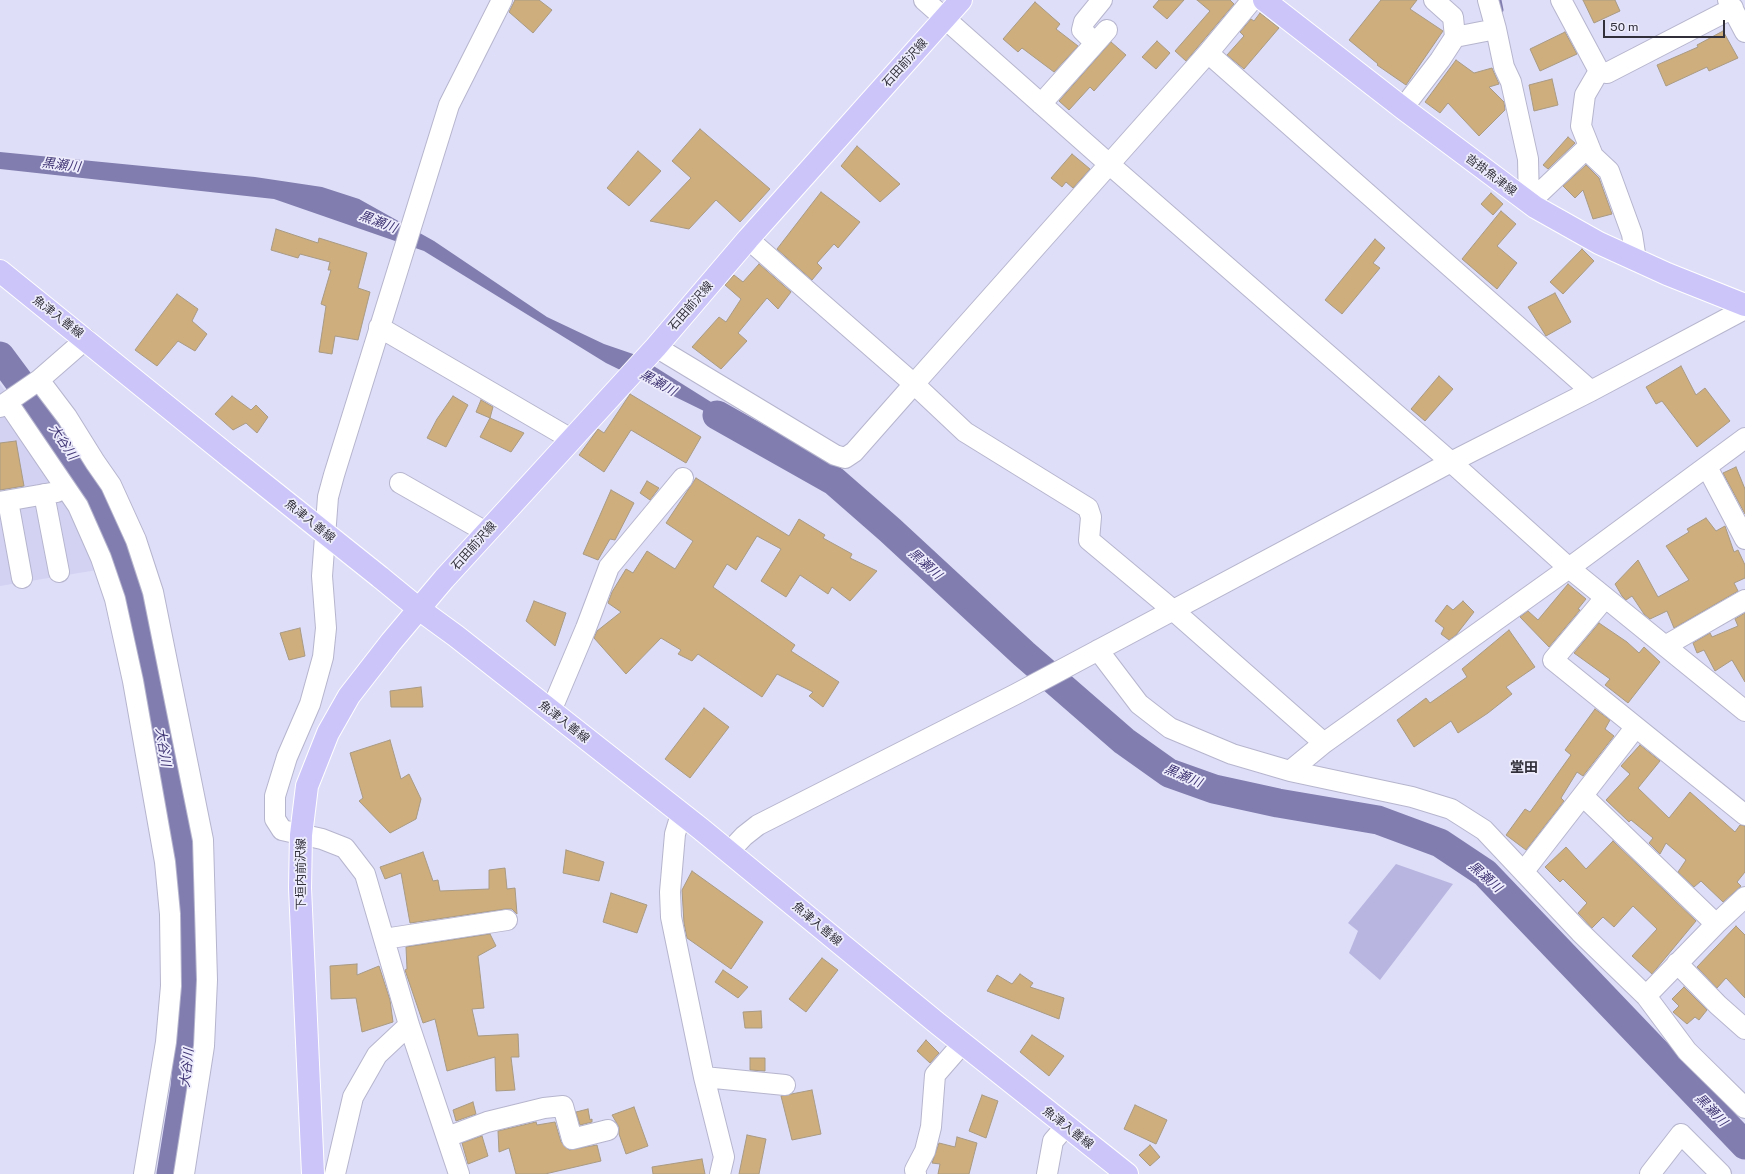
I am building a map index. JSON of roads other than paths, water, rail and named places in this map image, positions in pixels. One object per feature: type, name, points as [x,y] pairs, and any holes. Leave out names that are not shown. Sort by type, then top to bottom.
[{"type":"main road","name":"石田前沢線","points":[[419,609],[486,532],[656,347],[748,239],[961,0]]},
{"type":"main road","name":"沓掛魚津線","points":[[1264,0],[1403,108],[1529,203],[1599,243],[1745,305]]},
{"type":"main road","name":"魚津入善線","points":[[0,271],[419,609],[729,852],[962,1044],[1126,1174]]},
{"type":"main road","name":"下垣内前沢線","points":[[313,1174],[300,888],[301,835],[307,786],[328,733],[349,696],[419,609]]},
{"type":"street","points":[[459,1174],[409,1025],[365,874],[345,848],[322,839],[282,830],[275,819],[274,796],[287,757],[310,704],[322,657],[326,628],[322,576],[328,497],[415,210],[449,105],[502,0]]},
{"type":"street","points":[[924,0],[1109,164],[1451,462],[1569,568],[1745,711]]},
{"type":"street","points":[[1042,104],[1101,36],[1082,30],[1084,22],[1102,0]]},
{"type":"street","points":[[656,347],[835,455],[845,458],[854,452],[1208,53],[1252,0]]},
{"type":"street","points":[[1403,108],[1440,60],[1455,37],[1453,17],[1434,0]]},
{"type":"street","points":[[1488,0],[1504,67],[1511,82],[1528,159],[1529,203]]},
{"type":"street","points":[[1561,0],[1598,71]]},
{"type":"street","points":[[1598,71],[1608,73],[1730,4],[1745,32]]},
{"type":"street","points":[[1455,37],[1496,29]]},
{"type":"street","points":[[1208,53],[1591,391]]},
{"type":"street","points":[[1598,71],[1585,95],[1581,126],[1594,156],[1609,172],[1632,234],[1636,260]]},
{"type":"street","points":[[1529,203],[1589,146]]},
{"type":"street","points":[[748,239],[914,384],[965,432],[1088,508],[1091,517],[1089,540],[1174,611],[1324,743]]},
{"type":"street","points":[[729,852],[758,825],[1016,694],[1451,462],[1591,391],[1745,309]]},
{"type":"street","points":[[379,327],[571,439]]},
{"type":"street","points":[[86,339],[39,380],[4,405],[78,506],[115,599],[133,681],[165,862],[170,914],[171,986],[166,1042],[144,1174]]},
{"type":"street","points":[[39,380],[67,416],[111,485],[136,540],[153,592],[160,622],[203,840],[206,929],[206,1002],[204,1046],[184,1174]]},
{"type":"street","points":[[1290,771],[1324,743],[1569,568],[1745,438]]},
{"type":"street","points":[[1707,467],[1745,539]]},
{"type":"street","points":[[551,711],[610,567],[683,478]]},
{"type":"street","points":[[400,483],[486,532]]},
{"type":"street","points":[[22,578],[4,501],[67,490]]},
{"type":"street","points":[[44,494],[59,572]]},
{"type":"street","points":[[1605,598],[1553,660],[1745,816]]},
{"type":"street","points":[[1665,646],[1745,600]]},
{"type":"street","points":[[1098,650],[1139,704],[1170,728],[1232,754],[1290,771],[1412,797],[1451,809],[1484,830],[1580,932],[1646,996],[1687,1051],[1745,1108]]},
{"type":"street","points":[[1524,871],[1635,728]]},
{"type":"street","points":[[1583,796],[1716,924]]},
{"type":"street","points":[[681,814],[675,834],[670,892],[671,917],[704,1077],[724,1157],[720,1174]]},
{"type":"street","points":[[1646,996],[1716,924],[1744,902]]},
{"type":"street","points":[[384,939],[507,920]]},
{"type":"street","points":[[1678,963],[1718,1005],[1745,1029]]},
{"type":"street","points":[[335,1174],[353,1097],[377,1055],[409,1025]]},
{"type":"street","points":[[916,1174],[915,1170],[925,1151],[931,1127],[935,1075],[962,1044]]},
{"type":"street","points":[[704,1077],[785,1085]]},
{"type":"street","points":[[447,1137],[487,1122],[544,1108],[563,1106],[572,1139],[608,1130]]},
{"type":"street","points":[[1047,1174],[1053,1141],[1066,1126]]},
{"type":"street","points":[[1650,1174],[1681,1134],[1721,1174]]},
{"type":"water","points":[[0,152],[255,177],[322,187],[359,199],[434,241],[547,317],[604,344],[636,355],[802,459],[606,363],[424,251],[274,199],[0,169]]},
{"type":"waterway","points":[[1499,0],[1501,10]]},
{"type":"waterway","name":"大谷川","points":[[0,356],[69,449],[109,520],[140,612],[188,902],[193,1001],[185,1087],[171,1174]]},
{"type":"waterway","name":"黒瀬川","points":[[717,415],[834,481],[890,530],[1024,654],[1124,741],[1169,773],[1214,789],[1278,803],[1378,820],[1440,843],[1485,873],[1745,1145]]},
{"type":"district","name":"堂田","points":[[1524,768]]}]
